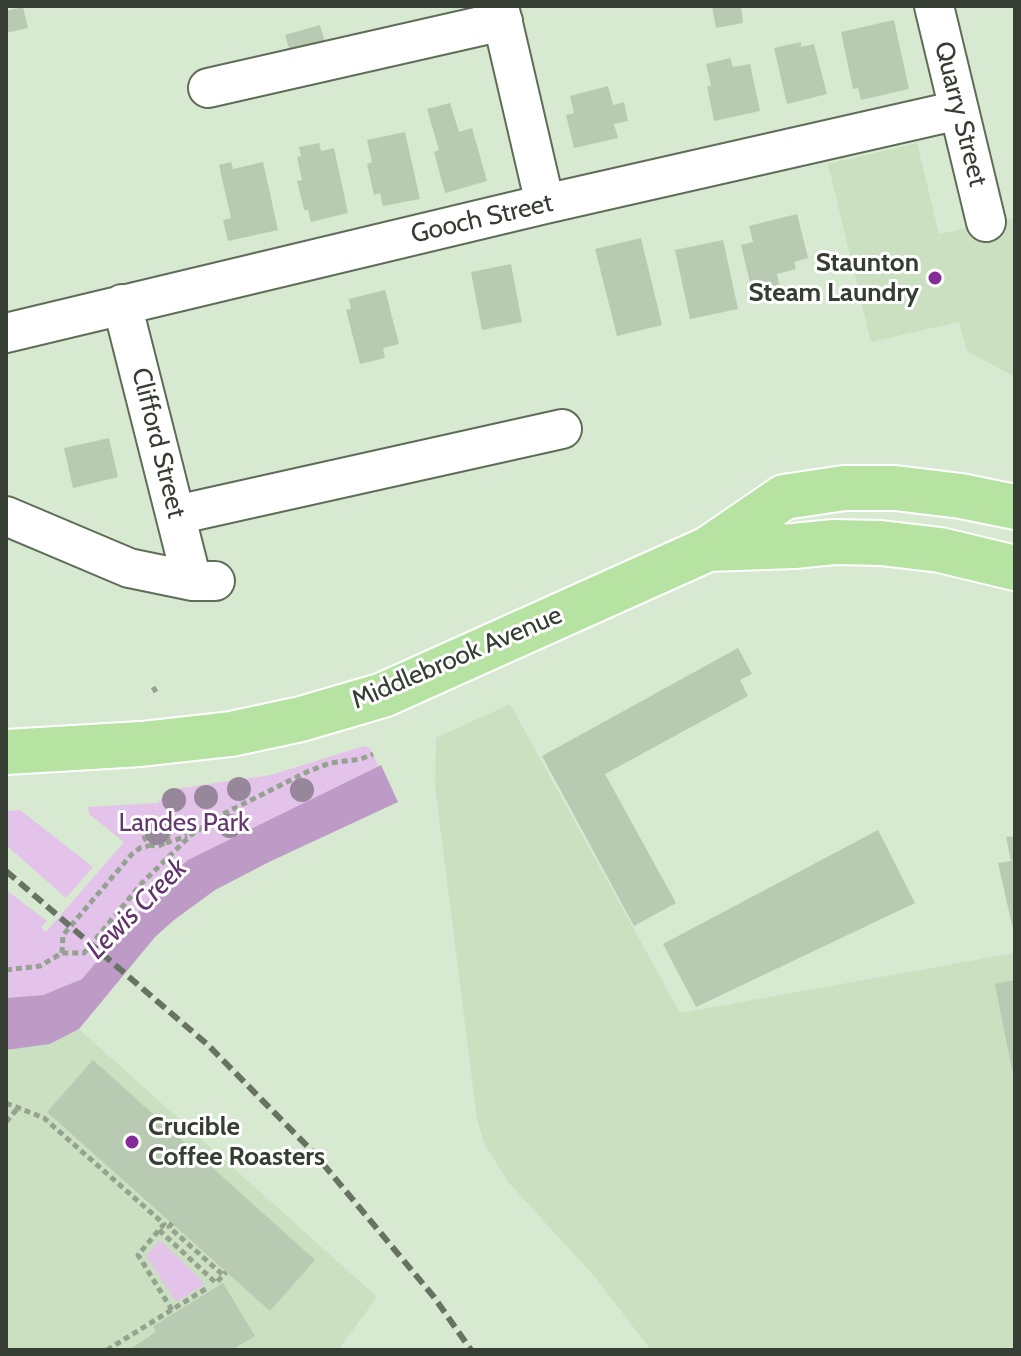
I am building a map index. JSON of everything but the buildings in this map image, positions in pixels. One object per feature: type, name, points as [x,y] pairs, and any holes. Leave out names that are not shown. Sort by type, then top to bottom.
[{"type":"main road","name":"Middlebrook Avenue","points":[[6,752],[195,739],[266,727],[336,710],[420,679],[708,549],[784,497],[844,488],[895,488],[961,496],[1015,507]]},
{"type":"main road","name":"Middlebrook Avenue","points":[[708,549],[834,542],[881,543],[940,550],[1015,568]]},
{"type":"street","name":"Quarry Street","points":[[934,6],[986,222]]},
{"type":"street","points":[[208,88],[501,13],[545,204]]},
{"type":"street","name":"Gooch Street","points":[[6,333],[545,204],[959,110]]},
{"type":"street","name":"Clifford Street","points":[[6,516],[129,568],[205,581],[176,515],[122,304]]},
{"type":"street","points":[[176,515],[562,429]]},
{"type":"path","points":[[6,970],[40,966],[62,953],[84,953],[142,883],[192,834],[223,814],[309,771],[373,754]]},
{"type":"path","points":[[152,845],[146,840],[144,832],[147,825],[155,821],[168,829],[164,844]]},
{"type":"path","points":[[62,953],[63,935],[132,854],[140,848],[192,834]]},
{"type":"path","points":[[6,1103],[55,1122],[158,1215],[164,1224],[138,1255],[172,1310]]},
{"type":"path","points":[[6,1122],[18,1108]]},
{"type":"path","points":[[159,1230],[216,1283],[224,1273],[169,1227],[172,1223]]},
{"type":"path","points":[[109,1349],[205,1291]]},
{"type":"shaded area","name":"Staunton Steam Laundry","points":[[917,143],[939,234],[1015,218],[1015,377],[967,351],[959,322],[871,342],[828,164]]},
{"type":"shaded area","points":[[510,704],[680,1013],[1015,953],[1015,1350],[651,1350],[595,1277],[509,1183],[485,1145],[477,1119],[435,786],[436,738]]},
{"type":"shaded area","points":[[381,765],[398,802],[215,890],[155,937],[79,1029],[50,1044],[6,1050],[6,998],[43,995],[82,979],[169,876],[188,860]]},
{"type":"shaded area","points":[[79,1029],[377,1297],[338,1350],[6,1350],[6,1050],[50,1044]]},
{"type":"green space","name":"Landes Park","points":[[364,746],[370,748],[378,766],[181,865],[82,979],[43,995],[6,998],[6,890],[47,921],[41,927],[46,932],[124,842],[89,814],[88,807],[158,803],[168,790],[271,775]]},
{"type":"green space","points":[[20,810],[93,867],[66,898],[6,845],[6,811]]},
{"type":"green space","points":[[160,1240],[205,1284],[176,1302],[146,1256]]},
{"type":"railway","points":[[6,871],[208,1045],[314,1153],[434,1297],[471,1350]]},
{"type":"place","name":"Staunton Steam Laundry","points":[[935,278]]},
{"type":"place","name":"Crucible Coffee Roasters","points":[[132,1142]]},
{"type":"water label","name":"Lewis Creek","points":[[137,909]]}]
